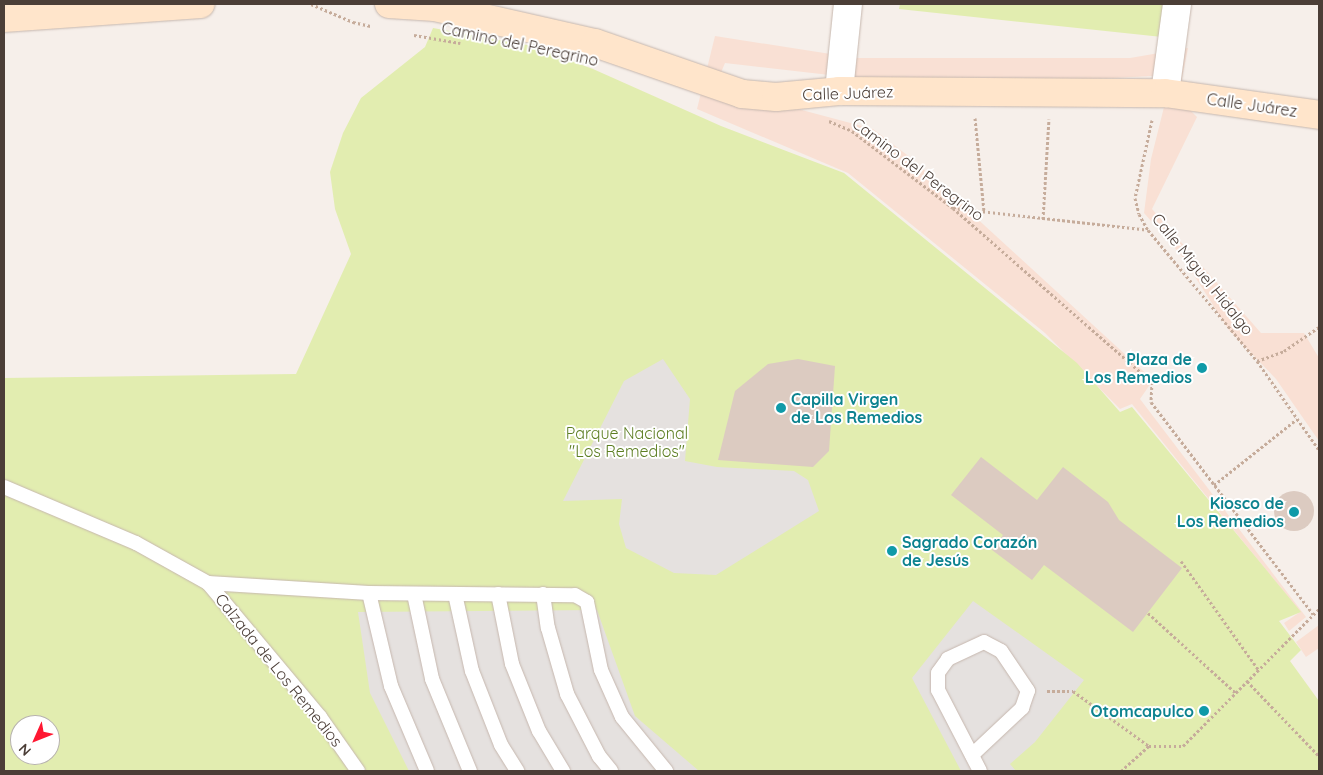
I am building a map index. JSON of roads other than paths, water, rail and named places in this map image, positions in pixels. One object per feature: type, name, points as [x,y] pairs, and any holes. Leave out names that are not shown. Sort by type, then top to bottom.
[{"type":"main road","points":[[4,18],[201,4]]},
{"type":"main road","name":"Calle Juárez","points":[[384,16],[435,7],[594,43],[742,94],[776,97],[839,91],[1162,93],[1319,115]]},
{"type":"street","points":[[839,91],[848,4]]},
{"type":"street","points":[[1162,93],[1177,4]]},
{"type":"lane","name":"Calzada de Los Remedios","points":[[4,487],[136,543],[208,583],[320,717],[358,771]]},
{"type":"lane","points":[[208,583],[369,593],[575,595],[587,602],[601,670],[622,717],[666,771]]},
{"type":"lane","points":[[369,593],[391,686],[427,771]]},
{"type":"lane","points":[[414,594],[432,679],[470,771]]},
{"type":"lane","points":[[455,594],[472,671],[501,745],[517,771]]},
{"type":"lane","points":[[498,594],[512,664],[539,731],[563,771]]},
{"type":"lane","points":[[543,594],[548,628],[567,694],[599,756],[611,771]]},
{"type":"lane","points":[[972,755],[1022,708],[1028,691],[1001,650],[984,642],[948,659],[938,673],[938,690],[980,771]]},
{"type":"place","name":"Plaza de Los Remedios","points":[[1202,368]]},
{"type":"place","name":"Capilla Virgen de Los Remedios","points":[[781,408]]},
{"type":"place","name":"Kiosco de Los Remedios","points":[[1294,512]]},
{"type":"place","name":"Sagrado Corazón de Jesús","points":[[892,551]]},
{"type":"place","name":"Otomcapulco","points":[[1204,711]]},
{"type":"park label","name":"Parque Nacional \"Los Remedios\"","points":[[627,442]]}]
